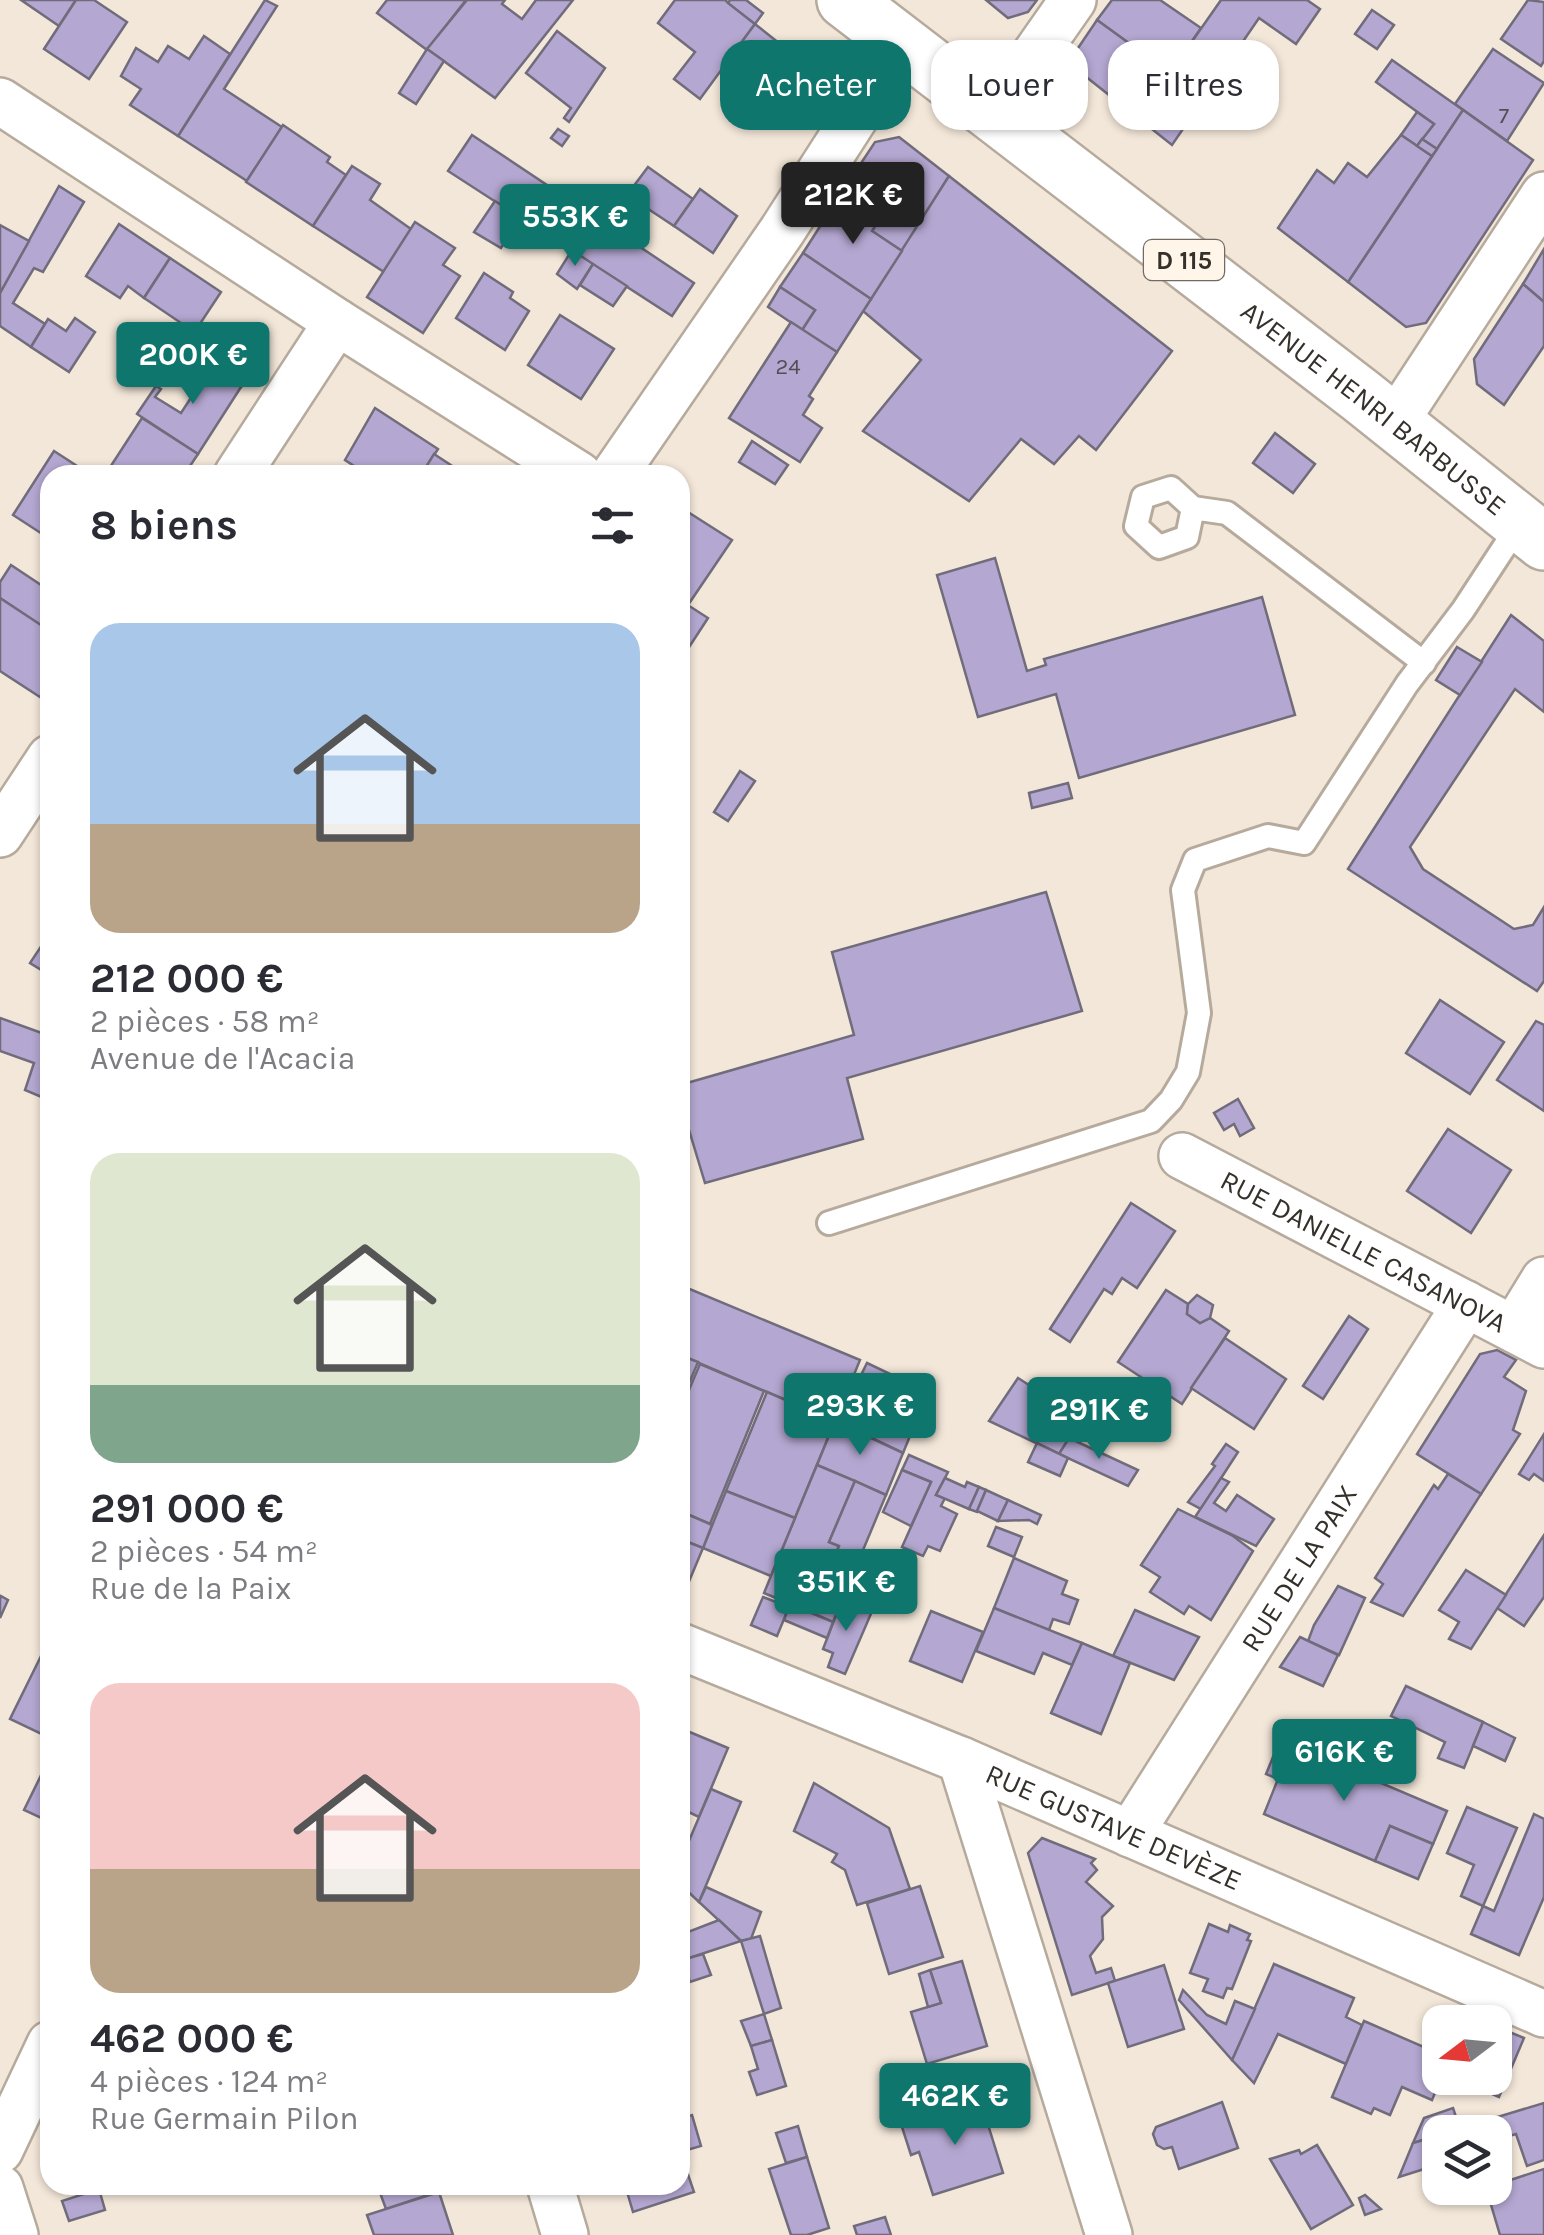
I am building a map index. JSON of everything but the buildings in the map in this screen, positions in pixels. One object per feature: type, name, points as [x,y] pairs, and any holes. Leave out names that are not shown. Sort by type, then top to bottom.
[{"type":"main road","name":"AVENUE HENRI BARBUSSE","points":[[846,0],[897,40]]},
{"type":"main road","name":"AVENUE HENRI BARBUSSE","points":[[911,51],[931,67]]},
{"type":"main road","name":"AVENUE HENRI BARBUSSE","points":[[1014,130],[1532,532]]},
{"type":"street","points":[[1046,40],[1074,0]]},
{"type":"street","points":[[0,101],[563,465]]},
{"type":"street","points":[[621,465],[847,130]]},
{"type":"street","points":[[1395,422],[1544,195]]},
{"type":"street","points":[[244,465],[338,322]]},
{"type":"street","points":[[0,834],[40,773]]},
{"type":"street","name":"RUE DANIELLE CASANOVA","points":[[1182,1156],[1529,1337]]},
{"type":"street","points":[[1529,1337],[1544,1280]]},
{"type":"street","name":"RUE DE LA PAIX","points":[[1130,1834],[1466,1304]]},
{"type":"street","name":"RUE GUSTAVE DEVÈZE","points":[[690,1650],[961,1760],[1544,2014]]},
{"type":"street","points":[[961,1760],[1109,2235]]},
{"type":"street","points":[[0,2150],[40,2065]]},
{"type":"street","points":[[0,2188],[15,2235]]},
{"type":"street","points":[[553,2195],[566,2235]]},
{"type":"lane","points":[[1194,508],[1227,514],[1424,663]]},
{"type":"lane","points":[[829,1224],[1151,1121],[1171,1100],[1188,1072],[1199,1014],[1182,890],[1195,860],[1268,836],[1304,843],[1424,663],[1532,532]]}]
